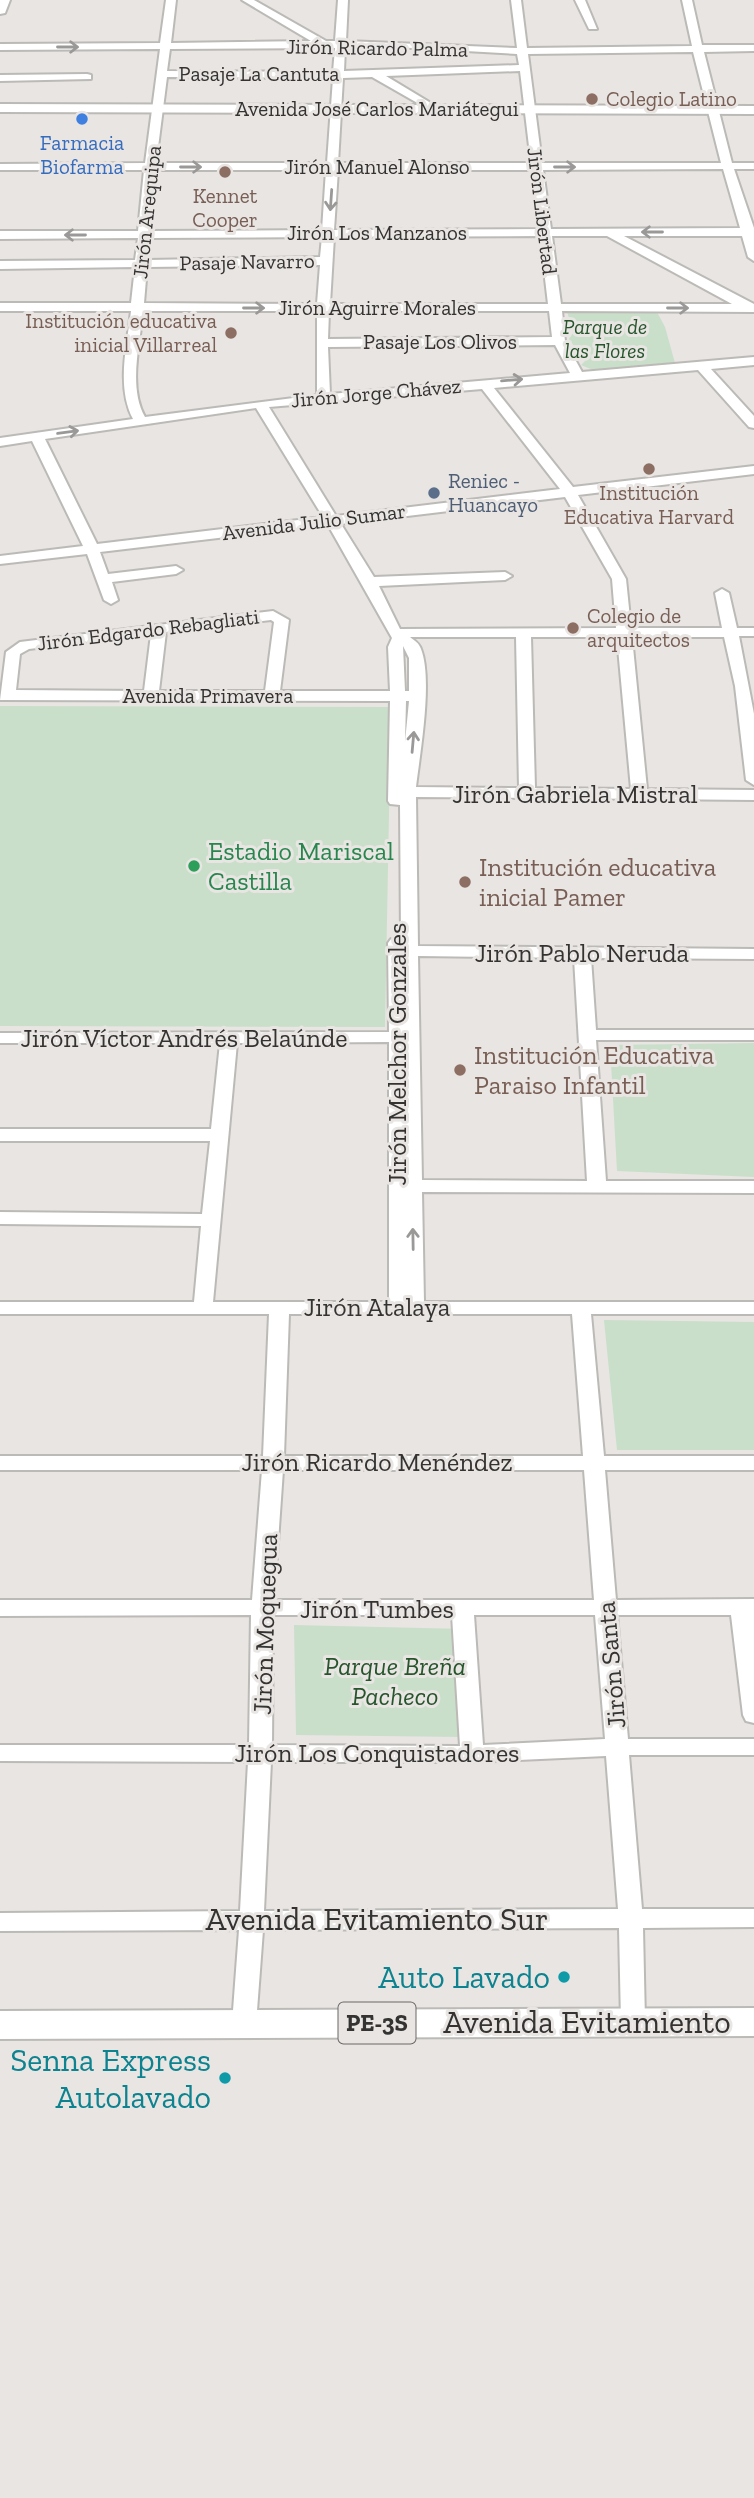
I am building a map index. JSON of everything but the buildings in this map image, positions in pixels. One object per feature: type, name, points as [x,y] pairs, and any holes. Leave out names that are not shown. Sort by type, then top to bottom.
[{"type":"highway","points":[[0,10],[3,0]]},
{"type":"highway","name":"Avenida Evitamiento","points":[[0,2025],[754,2022]]},
{"type":"main road","name":"Avenida José Carlos Mariátegui","points":[[0,108],[529,113],[712,113],[754,110]]},
{"type":"main road","name":"Avenida José Carlos Mariátegui","points":[[337,112],[435,110],[529,113]]},
{"type":"main road","name":"Avenida José Carlos Mariátegui","points":[[0,114],[159,111]]},
{"type":"main road","name":"Avenida José Carlos Mariátegui","points":[[712,113],[754,116]]},
{"type":"street","name":"Jirón Arequipa","points":[[141,421],[132,405],[130,385],[150,167],[171,0]]},
{"type":"street","points":[[247,0],[324,45]]},
{"type":"street","points":[[324,398],[321,343],[343,0]]},
{"type":"street","name":"Jirón Libertad","points":[[516,0],[559,341],[577,375]]},
{"type":"street","points":[[580,0],[593,27]]},
{"type":"street","points":[[687,0],[712,113],[749,232],[754,257]]},
{"type":"street","name":"Jirón Ricardo Palma","points":[[0,47],[324,45],[341,50],[421,45],[522,51],[754,48]]},
{"type":"street","points":[[341,50],[372,73],[435,110]]},
{"type":"street","name":"Pasaje La Cantuta","points":[[162,75],[339,74],[524,68]]},
{"type":"street","points":[[0,78],[87,77]]},
{"type":"street","name":"Jirón Manuel Alonso","points":[[0,167],[754,166]]},
{"type":"street","points":[[608,232],[751,308]]},
{"type":"street","name":"Jirón Los Manzanos","points":[[0,235],[749,232]]},
{"type":"street","name":"Pasaje Navarro","points":[[0,265],[327,261]]},
{"type":"street","name":"Jirón Aguirre Morales","points":[[0,307],[751,308]]},
{"type":"street","name":"Pasaje Los Olivos","points":[[321,343],[559,341]]},
{"type":"street","name":"Jirón Jorge Chávez","points":[[0,442],[260,404],[754,361]]},
{"type":"street","points":[[701,365],[754,424]]},
{"type":"street","points":[[484,383],[570,493],[619,579],[639,794]]},
{"type":"street","points":[[260,404],[370,582],[397,636],[523,632],[754,632]]},
{"type":"street","points":[[37,437],[92,549],[111,600]]},
{"type":"street","name":"Avenida Julio Sumar","points":[[0,560],[754,470]]},
{"type":"street","points":[[102,579],[176,570]]},
{"type":"street","points":[[370,582],[505,576]]},
{"type":"street","points":[[722,593],[749,686],[754,780]]},
{"type":"street","name":"Jirón Edgardo Rebagliati","points":[[20,647],[277,615],[282,620],[272,696]]},
{"type":"street","points":[[151,695],[159,628]]},
{"type":"street","points":[[523,632],[527,793]]},
{"type":"street","name":"Jirón Melchor Gonzales","points":[[404,1037],[410,951],[402,792],[398,696],[395,648],[397,636],[412,647],[417,696],[402,792],[406,1307]]},
{"type":"street","points":[[4,695],[13,652],[20,647]]},
{"type":"street","name":"Avenida Primavera","points":[[4,695],[417,696]]},
{"type":"street","name":"Jirón Gabriela Mistral","points":[[402,792],[754,795]]},
{"type":"street","name":"Jirón Pablo Neruda","points":[[410,951],[754,954]]},
{"type":"street","points":[[582,953],[597,1187]]},
{"type":"street","points":[[587,1035],[754,1035]]},
{"type":"street","name":"Jirón Víctor Andrés Belaúnde","points":[[0,1038],[404,1037]]},
{"type":"street","points":[[203,1307],[229,1038]]},
{"type":"street","points":[[0,1135],[220,1135]]},
{"type":"street","points":[[405,1186],[754,1187]]},
{"type":"street","points":[[0,1218],[212,1220]]},
{"type":"street","name":"Jirón Moquegua","points":[[244,2024],[252,1920],[260,1754],[262,1609],[273,1462],[279,1307]]},
{"type":"street","name":"Jirón Santa","points":[[582,1307],[631,1918],[633,2022]]},
{"type":"street","name":"Jirón Atalaya","points":[[0,1308],[754,1308]]},
{"type":"street","name":"Jirón Ricardo Menéndez","points":[[0,1463],[754,1463]]},
{"type":"street","points":[[748,1607],[754,1716]]},
{"type":"street","name":"Jirón Tumbes","points":[[0,1608],[748,1607]]},
{"type":"street","points":[[463,1609],[472,1754]]},
{"type":"street","name":"Jirón Los Conquistadores","points":[[0,1754],[472,1754],[618,1747],[754,1747]]},
{"type":"street","name":"Avenida Evitamiento Sur","points":[[0,1922],[754,1918]]},
{"type":"green space","name":"Parque de las Flores","points":[[567,311],[657,312],[665,327],[675,363],[593,370],[581,365],[585,361],[569,339],[573,333]]},
{"type":"green space","name":"Estadio Mariscal Castilla","points":[[0,706],[391,707],[385,1027],[0,1026]]},
{"type":"green space","points":[[754,1043],[754,1177],[617,1171],[610,1045]]},
{"type":"green space","points":[[604,1320],[754,1322],[754,1450],[617,1450]]},
{"type":"green space","name":"Parque Breña Pacheco","points":[[294,1625],[464,1629],[462,1737],[296,1735]]},
{"type":"place","name":"Colegio Latino","points":[[592,99]]},
{"type":"place","name":"Farmacia Biofarma","points":[[82,119]]},
{"type":"place","name":"Kennet Cooper","points":[[225,172]]},
{"type":"place","name":"Institución educativa inicial Villarreal","points":[[231,333]]},
{"type":"place","name":"Institución Educativa Harvard","points":[[649,469]]},
{"type":"place","name":"Reniec - Huancayo","points":[[434,493]]},
{"type":"place","name":"Colegio de arquitectos","points":[[573,628]]},
{"type":"place","name":"Estadio Mariscal Castilla","points":[[194,866]]},
{"type":"place","name":"Institución educativa inicial Pamer","points":[[465,882]]},
{"type":"place","name":"Institución Educativa Paraiso Infantil","points":[[460,1070]]},
{"type":"place","name":"Auto Lavado","points":[[564,1977]]},
{"type":"place","name":"Senna Express Autolavado","points":[[225,2078]]}]
